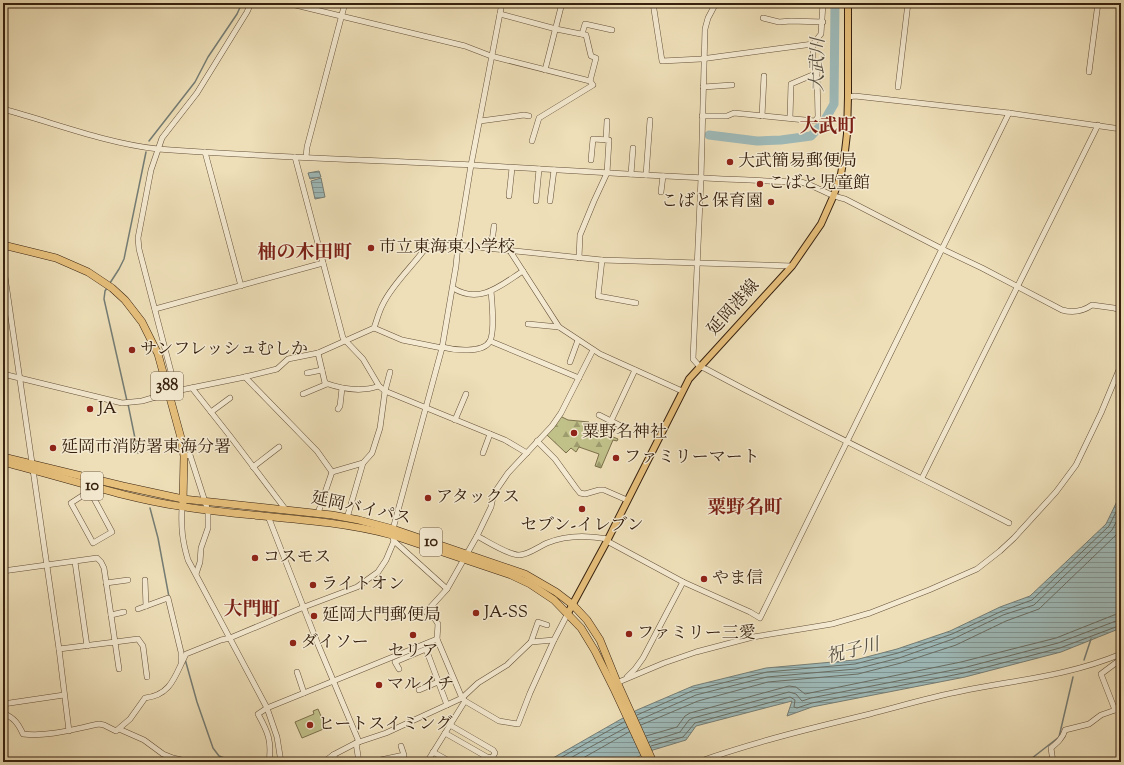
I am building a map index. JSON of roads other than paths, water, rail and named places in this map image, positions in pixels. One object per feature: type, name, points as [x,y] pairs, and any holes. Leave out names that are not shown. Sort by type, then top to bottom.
[{"type":"highway","name":"388","points":[[4,245],[56,258],[88,272],[103,281],[125,300],[142,322],[158,354],[172,392],[184,456],[183,503]]},
{"type":"highway","name":"延岡バイパス","points":[[3,457],[93,490],[183,503],[204,502],[318,513],[347,518],[393,535],[525,574],[556,592],[573,605],[587,620],[600,640],[616,687],[648,762]]},
{"type":"highway","name":"延岡バイパス","points":[[3,462],[32,467],[183,503],[208,511],[341,524],[393,535]]},
{"type":"highway","name":"延岡バイパス","points":[[465,557],[530,584],[554,600],[568,613],[581,628],[616,687],[654,762]]},
{"type":"main road","name":"延岡港線","points":[[568,613],[689,379],[792,266],[821,224],[841,174],[845,151],[848,97],[848,3]]},
{"type":"street","points":[[3,9],[4,3]]},
{"type":"street","points":[[172,392],[155,309],[139,249],[138,238],[151,170],[162,138],[209,75],[248,12],[251,3]]},
{"type":"street","points":[[287,3],[465,46],[491,56],[590,81]]},
{"type":"street","points":[[306,157],[307,146],[344,3]]},
{"type":"street","points":[[3,713],[18,723],[23,734],[46,734],[99,724],[116,731],[130,719],[145,698],[165,691],[171,684],[186,654],[220,640],[230,638],[304,607],[357,588],[378,572],[386,560],[442,348],[453,288],[470,165],[480,121],[502,3]]},
{"type":"street","points":[[545,70],[562,3]]},
{"type":"street","points":[[653,3],[662,60],[704,58],[813,44]]},
{"type":"street","points":[[716,3],[708,18],[705,28],[698,262],[693,359],[700,367],[1009,523]]},
{"type":"street","points":[[702,116],[727,116],[734,113],[815,121],[818,117],[817,73],[813,66],[813,44],[821,34],[823,22],[823,3]]},
{"type":"street","points":[[898,87],[908,3]]},
{"type":"street","points":[[1089,72],[1098,3]]},
{"type":"street","points":[[500,14],[556,29],[586,35],[590,56],[596,58],[590,81],[593,85],[539,118],[532,141]]},
{"type":"street","points":[[763,18],[779,22],[823,22]]},
{"type":"street","points":[[582,34],[585,24],[612,30]]},
{"type":"street","points":[[790,118],[790,84],[817,73]]},
{"type":"street","points":[[762,116],[764,76]]},
{"type":"street","points":[[704,88],[732,85]]},
{"type":"street","points":[[848,97],[855,96],[1009,113],[1121,129]]},
{"type":"street","points":[[3,110],[108,140],[139,147],[158,149],[801,182],[811,184],[833,197],[845,199],[942,249],[975,264],[1062,310],[1071,313],[1085,310],[1092,305],[1121,310]]},
{"type":"street","points":[[477,536],[517,555],[570,536],[598,537],[607,540],[683,582],[760,618],[1009,113]]},
{"type":"street","points":[[480,121],[524,115],[529,116]]},
{"type":"street","points":[[646,175],[650,120]]},
{"type":"street","points":[[606,140],[607,121]]},
{"type":"street","points":[[922,478],[1098,125]]},
{"type":"street","points":[[579,258],[580,234],[594,200],[608,173],[609,140],[593,139],[591,160]]},
{"type":"street","points":[[632,174],[633,148]]},
{"type":"street","points":[[205,152],[241,286]]},
{"type":"street","points":[[295,157],[344,338],[363,359],[380,386],[385,391],[406,401],[505,440],[527,453]]},
{"type":"street","points":[[509,196],[512,168]]},
{"type":"street","points":[[536,201],[539,169]]},
{"type":"street","points":[[550,201],[554,170]]},
{"type":"street","points":[[661,192],[663,176]]},
{"type":"street","points":[[491,249],[494,226]]},
{"type":"street","points":[[3,374],[124,403],[142,401],[172,392],[277,369],[288,359],[318,353],[374,328],[383,304],[405,273],[415,263],[427,246],[458,245],[602,260],[792,266]]},
{"type":"street","points":[[510,251],[559,327],[593,350],[682,391]]},
{"type":"street","points":[[602,260],[598,296],[636,303]]},
{"type":"street","points":[[3,263],[59,649],[69,730]]},
{"type":"street","points":[[155,309],[323,263]]},
{"type":"street","points":[[453,288],[463,293],[475,295],[486,293],[523,271]]},
{"type":"street","points":[[374,328],[402,340],[458,350],[476,349],[490,341],[493,314],[491,291]]},
{"type":"street","points":[[528,324],[559,327]]},
{"type":"street","points":[[570,362],[578,340]]},
{"type":"street","points":[[490,341],[579,378]]},
{"type":"street","points":[[568,613],[530,693],[518,724],[499,721],[463,699],[437,638],[438,624],[435,619],[426,612],[447,589],[477,536],[491,507],[493,497],[497,489],[508,473],[552,426],[561,413],[593,350]]},
{"type":"street","points":[[318,353],[325,383],[342,388],[366,389],[380,386]]},
{"type":"street","points":[[625,679],[696,652],[753,637],[832,624],[870,613],[977,569],[1014,538],[1051,498],[1076,465],[1121,365]]},
{"type":"street","points":[[307,373],[322,370]]},
{"type":"street","points":[[611,421],[636,370]]},
{"type":"street","points":[[347,518],[363,463],[372,453],[380,428],[385,391],[390,372]]},
{"type":"street","points":[[245,377],[317,451],[332,472]]},
{"type":"street","points":[[303,394],[328,384]]},
{"type":"street","points":[[192,388],[286,510]]},
{"type":"street","points":[[338,409],[340,406],[342,388]]},
{"type":"street","points":[[456,420],[466,394]]},
{"type":"street","points":[[211,412],[230,398]]},
{"type":"street","points":[[600,415],[623,427]]},
{"type":"street","points":[[483,453],[490,434]]},
{"type":"street","points":[[537,441],[555,459],[580,493],[585,494],[604,490],[627,500]]},
{"type":"street","points":[[253,467],[279,447]]},
{"type":"street","points":[[184,456],[190,455],[208,511],[208,528],[201,548],[200,562],[196,574]]},
{"type":"street","points":[[332,472],[363,463]]},
{"type":"street","points":[[318,513],[332,472]]},
{"type":"street","points":[[93,490],[112,532],[93,543],[72,503],[93,490]]},
{"type":"street","points":[[183,503],[181,527],[188,560],[267,708],[277,737],[281,762]]},
{"type":"street","points":[[268,516],[357,742],[359,762]]},
{"type":"street","points":[[393,535],[447,589]]},
{"type":"street","points":[[3,571],[97,558],[104,568],[119,669]]},
{"type":"street","points":[[75,562],[87,646]]},
{"type":"street","points":[[106,584],[128,580]]},
{"type":"street","points":[[145,580],[146,606]]},
{"type":"street","points":[[616,687],[635,669],[643,658],[683,582]]},
{"type":"street","points":[[138,609],[168,598],[181,652],[181,663]]},
{"type":"street","points":[[111,615],[124,612]]},
{"type":"street","points":[[427,762],[450,725],[463,699],[478,683],[507,665],[531,642],[538,622],[547,625]]},
{"type":"street","points":[[269,762],[271,748],[266,730],[258,714],[267,708],[437,638]]},
{"type":"street","points":[[59,649],[138,639],[143,646],[147,676]]},
{"type":"street","points":[[531,642],[554,640]]},
{"type":"street","points":[[399,669],[395,662],[426,649],[447,705]]},
{"type":"street","points":[[698,762],[752,744],[813,728],[960,692],[1037,679],[1090,666],[1121,654]]},
{"type":"street","points":[[1053,762],[1051,748],[1060,740],[1065,730],[1088,724],[1101,715],[1118,709],[1101,674],[1121,660]]},
{"type":"street","points":[[297,672],[304,693]]},
{"type":"street","points":[[419,690],[438,682]]},
{"type":"street","points":[[3,704],[64,695]]},
{"type":"street","points":[[324,762],[333,754],[357,742],[386,733],[463,699]]},
{"type":"street","points":[[444,733],[487,757],[492,758],[494,753],[493,750],[450,725]]},
{"type":"street","points":[[119,729],[144,740],[163,754],[190,762]]},
{"type":"street","points":[[371,762],[404,755],[401,746]]},
{"type":"street","points":[[433,752],[451,762]]},
{"type":"street","points":[[333,754],[337,762]]},
{"type":"water","points":[[319,171],[321,177],[310,179],[308,173]]},
{"type":"water","points":[[321,178],[325,197],[315,199],[311,181]]},
{"type":"water","points":[[1121,493],[1121,628],[1061,652],[965,677],[812,707],[787,716],[792,701],[696,726],[686,740],[653,750],[627,762],[546,762],[637,710],[693,686],[766,668],[855,660],[897,649],[950,631],[1000,607],[1030,596],[1106,524]]},
{"type":"waterway","points":[[149,141],[195,82],[208,57],[237,14],[242,3]]},
{"type":"waterway","name":"大武川","points":[[709,135],[757,141],[781,140],[811,136],[823,123],[834,104],[835,3]]},
{"type":"waterway","points":[[110,283],[124,259],[146,152]]},
{"type":"waterway","points":[[107,288],[104,299],[127,401]]},
{"type":"waterway","points":[[128,404],[138,453]]},
{"type":"waterway","points":[[150,508],[158,538],[169,597]]},
{"type":"waterway","points":[[1084,660],[1091,639]]},
{"type":"waterway","points":[[185,659],[197,702],[213,748],[219,756],[235,762]]},
{"type":"waterway","points":[[1027,762],[1059,737],[1073,677]]},
{"type":"railway","points":[[3,758],[90,762]]},
{"type":"place","name":"大武簡易郵便局","points":[[730,162]]},
{"type":"place","name":"こばと児童館","points":[[760,184]]},
{"type":"place","name":"こばと保育園","points":[[771,202]]},
{"type":"place","name":"市立東海東小学校","points":[[371,248]]},
{"type":"place","name":"サンフレッシュむしか","points":[[132,350]]},
{"type":"place","name":"JA","points":[[90,409]]},
{"type":"place","name":"粟野名神社","points":[[574,433]]},
{"type":"place","name":"延岡市消防署東海分署","points":[[53,448]]},
{"type":"place","name":"ファミリーマート","points":[[616,458]]},
{"type":"place","name":"アタックス","points":[[428,498]]},
{"type":"place","name":"セブン-イレブン","points":[[582,509]]},
{"type":"place","name":"コスモス","points":[[255,558]]},
{"type":"place","name":"やま信","points":[[704,579]]},
{"type":"place","name":"ライトオン","points":[[313,585]]},
{"type":"place","name":"JA-SS","points":[[476,613]]},
{"type":"place","name":"延岡大門郵便局","points":[[314,616]]},
{"type":"place","name":"ファミリー三愛","points":[[629,634]]},
{"type":"place","name":"セリア","points":[[413,635]]},
{"type":"place","name":"ダイソー","points":[[293,643]]},
{"type":"place","name":"マルイチ","points":[[379,685]]},
{"type":"place","name":"ヒートスイミング","points":[[310,725]]},
{"type":"district","name":"大武町","points":[[828,127]]},
{"type":"district","name":"柚の木田町","points":[[305,253]]},
{"type":"district","name":"粟野名町","points":[[745,508]]},
{"type":"district","name":"大門町","points":[[252,610]]},
{"type":"water label","name":"祝子川","points":[[853,652]]}]
